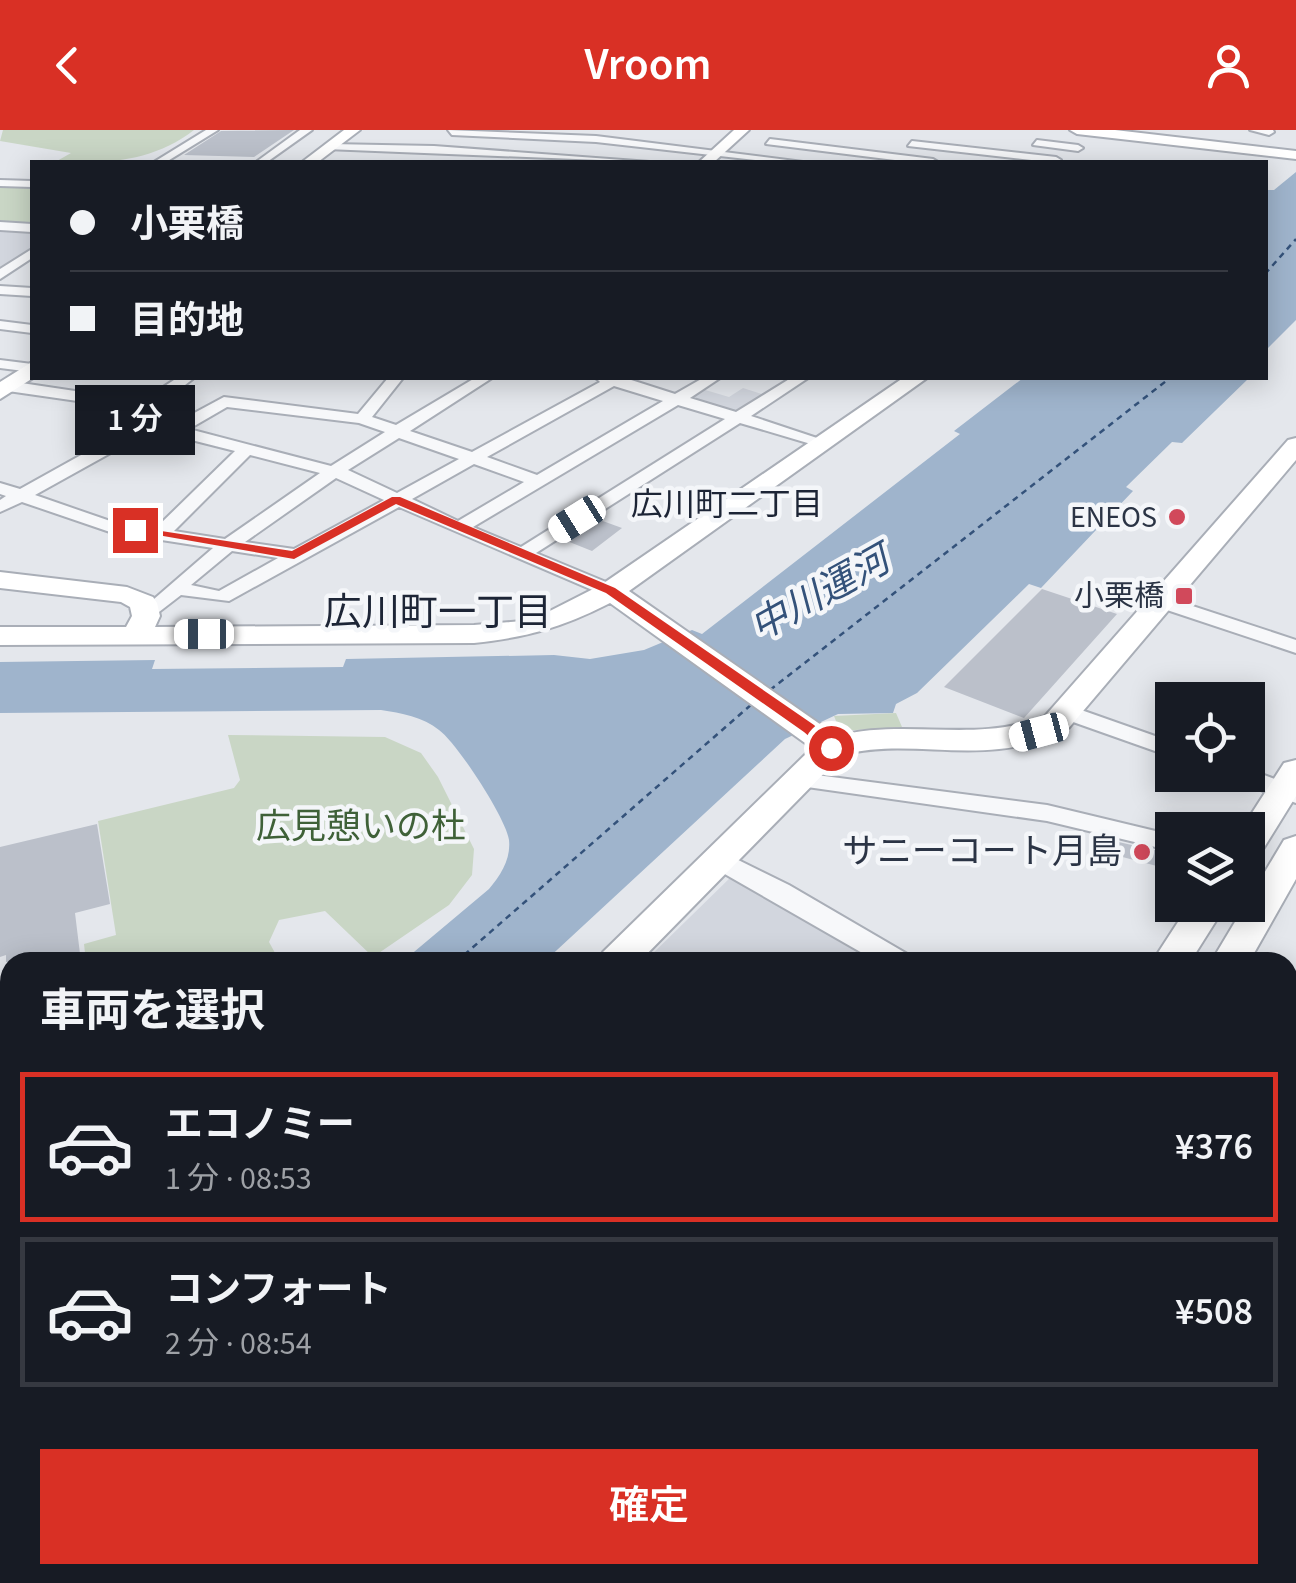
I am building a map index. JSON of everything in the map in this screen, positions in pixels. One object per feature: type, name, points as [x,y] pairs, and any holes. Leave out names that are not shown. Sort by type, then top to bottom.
[{"type":"street","points":[[163,160],[213,130]]},
{"type":"street","points":[[264,160],[307,130]]},
{"type":"street","points":[[1076,130],[1296,154]]},
{"type":"street","points":[[420,160],[449,132],[600,134],[877,159],[926,131]]},
{"type":"street","points":[[1228,160],[1265,131]]},
{"type":"street","points":[[312,160],[354,132]]},
{"type":"street","points":[[1056,160],[1109,132]]},
{"type":"street","points":[[284,146],[434,148],[578,159],[600,134]]},
{"type":"street","points":[[1023,142],[1078,148]]},
{"type":"street","points":[[905,143],[1046,160]]},
{"type":"street","points":[[724,144],[790,160]]},
{"type":"street","points":[[0,184],[30,184]]},
{"type":"street","points":[[0,226],[30,228]]},
{"type":"street","points":[[0,275],[30,257]]},
{"type":"street","points":[[0,290],[30,292]]},
{"type":"street","points":[[0,325],[30,329]]},
{"type":"street","points":[[0,364],[30,368]]},
{"type":"street","points":[[4,389],[30,370]]},
{"type":"street","points":[[183,380],[134,417],[148,425],[333,470],[611,591],[820,738],[858,741],[1017,738],[1039,732],[1067,712],[1293,453]]},
{"type":"street","points":[[362,418],[394,380]]},
{"type":"street","points":[[141,625],[174,588],[333,470],[483,380]]},
{"type":"street","points":[[174,588],[222,596],[613,380]]},
{"type":"street","points":[[623,380],[820,442]]},
{"type":"street","points":[[459,528],[710,380]]},
{"type":"street","points":[[522,554],[799,380]]},
{"type":"street","points":[[0,636],[141,625],[474,634],[554,620],[611,591],[913,380]]},
{"type":"street","points":[[4,389],[144,406]]},
{"type":"street","points":[[174,431],[224,402],[362,418],[538,481]]},
{"type":"street","points":[[0,508],[148,425]]},
{"type":"street","points":[[160,534],[248,448]]},
{"type":"street","points":[[0,488],[110,526],[294,555]]},
{"type":"street","points":[[0,580],[127,595],[143,603],[141,625]]},
{"type":"street","points":[[1162,602],[1296,648]]},
{"type":"street","points":[[1067,712],[1155,744]]},
{"type":"street","points":[[626,952],[802,780],[820,738]]},
{"type":"street","points":[[802,780],[1047,813],[1155,838]]},
{"type":"street","points":[[1265,780],[1292,785],[1265,822]]},
{"type":"street","points":[[1236,952],[1296,848]]},
{"type":"street","points":[[718,859],[882,952]]},
{"type":"street","points":[[1177,952],[1197,922]]},
{"type":"shaded area","points":[[0,228],[30,230],[30,248],[0,269]]},
{"type":"shaded area","points":[[743,388],[765,395],[735,412],[689,398],[702,389],[729,397]]},
{"type":"shaded area","points":[[734,874],[873,952],[654,952]]},
{"type":"green space","points":[[3,130],[194,130],[163,148],[117,160],[59,160],[71,153],[0,141]]},
{"type":"green space","points":[[0,186],[30,186],[30,226],[0,224]]},
{"type":"green space","points":[[896,713],[902,727],[840,731],[834,716]]},
{"type":"green space","name":"広見憩いの杜","points":[[228,735],[385,737],[421,753],[438,777],[474,849],[472,875],[449,905],[380,952],[368,952],[325,911],[279,920],[269,942],[274,952],[85,952],[84,944],[116,935],[98,821],[234,788],[240,780]]},
{"type":"water","points":[[1296,172],[1296,320],[1268,348],[1268,190],[1274,190]]},
{"type":"water","name":"中川運河","points":[[1020,380],[1247,380],[1182,443],[1172,442],[1126,487],[1133,491],[1041,588],[1029,584],[917,693],[896,704],[893,713],[838,714],[785,739],[555,952],[414,952],[489,889],[504,866],[509,847],[506,829],[480,782],[447,738],[426,722],[381,710],[0,713],[0,662],[155,660],[152,669],[343,667],[346,659],[554,655],[590,659],[644,650],[692,630],[702,634],[960,434],[954,431]]},
{"type":"building","points":[[294,130],[254,157],[184,155],[221,131]]},
{"type":"building","points":[[600,520],[622,528],[592,551],[567,541]]},
{"type":"building","points":[[1042,589],[1117,614],[1024,718],[944,687]]},
{"type":"building","points":[[97,824],[110,904],[75,913],[80,952],[0,952],[0,847]]},
{"type":"building","points":[[1114,841],[1155,850],[1155,866],[1111,854]]},
{"type":"ferry route","points":[[1268,271],[1296,239]]},
{"type":"ferry route","points":[[770,690],[1167,380]]},
{"type":"ferry route","points":[[467,952],[752,704]]},
{"type":"place","name":"ENEOS","points":[[1177,517]]},
{"type":"place","name":"小栗橋","points":[[1184,596]]},
{"type":"place","name":"サニーコート月島","points":[[1142,852]]},
{"type":"district","name":"広川町二丁目","points":[[727,505]]},
{"type":"district","name":"広川町一丁目","points":[[438,613]]},
{"type":"route","points":[[135,530],[294,555],[396,500],[611,591],[809,728],[831,748]]}]
